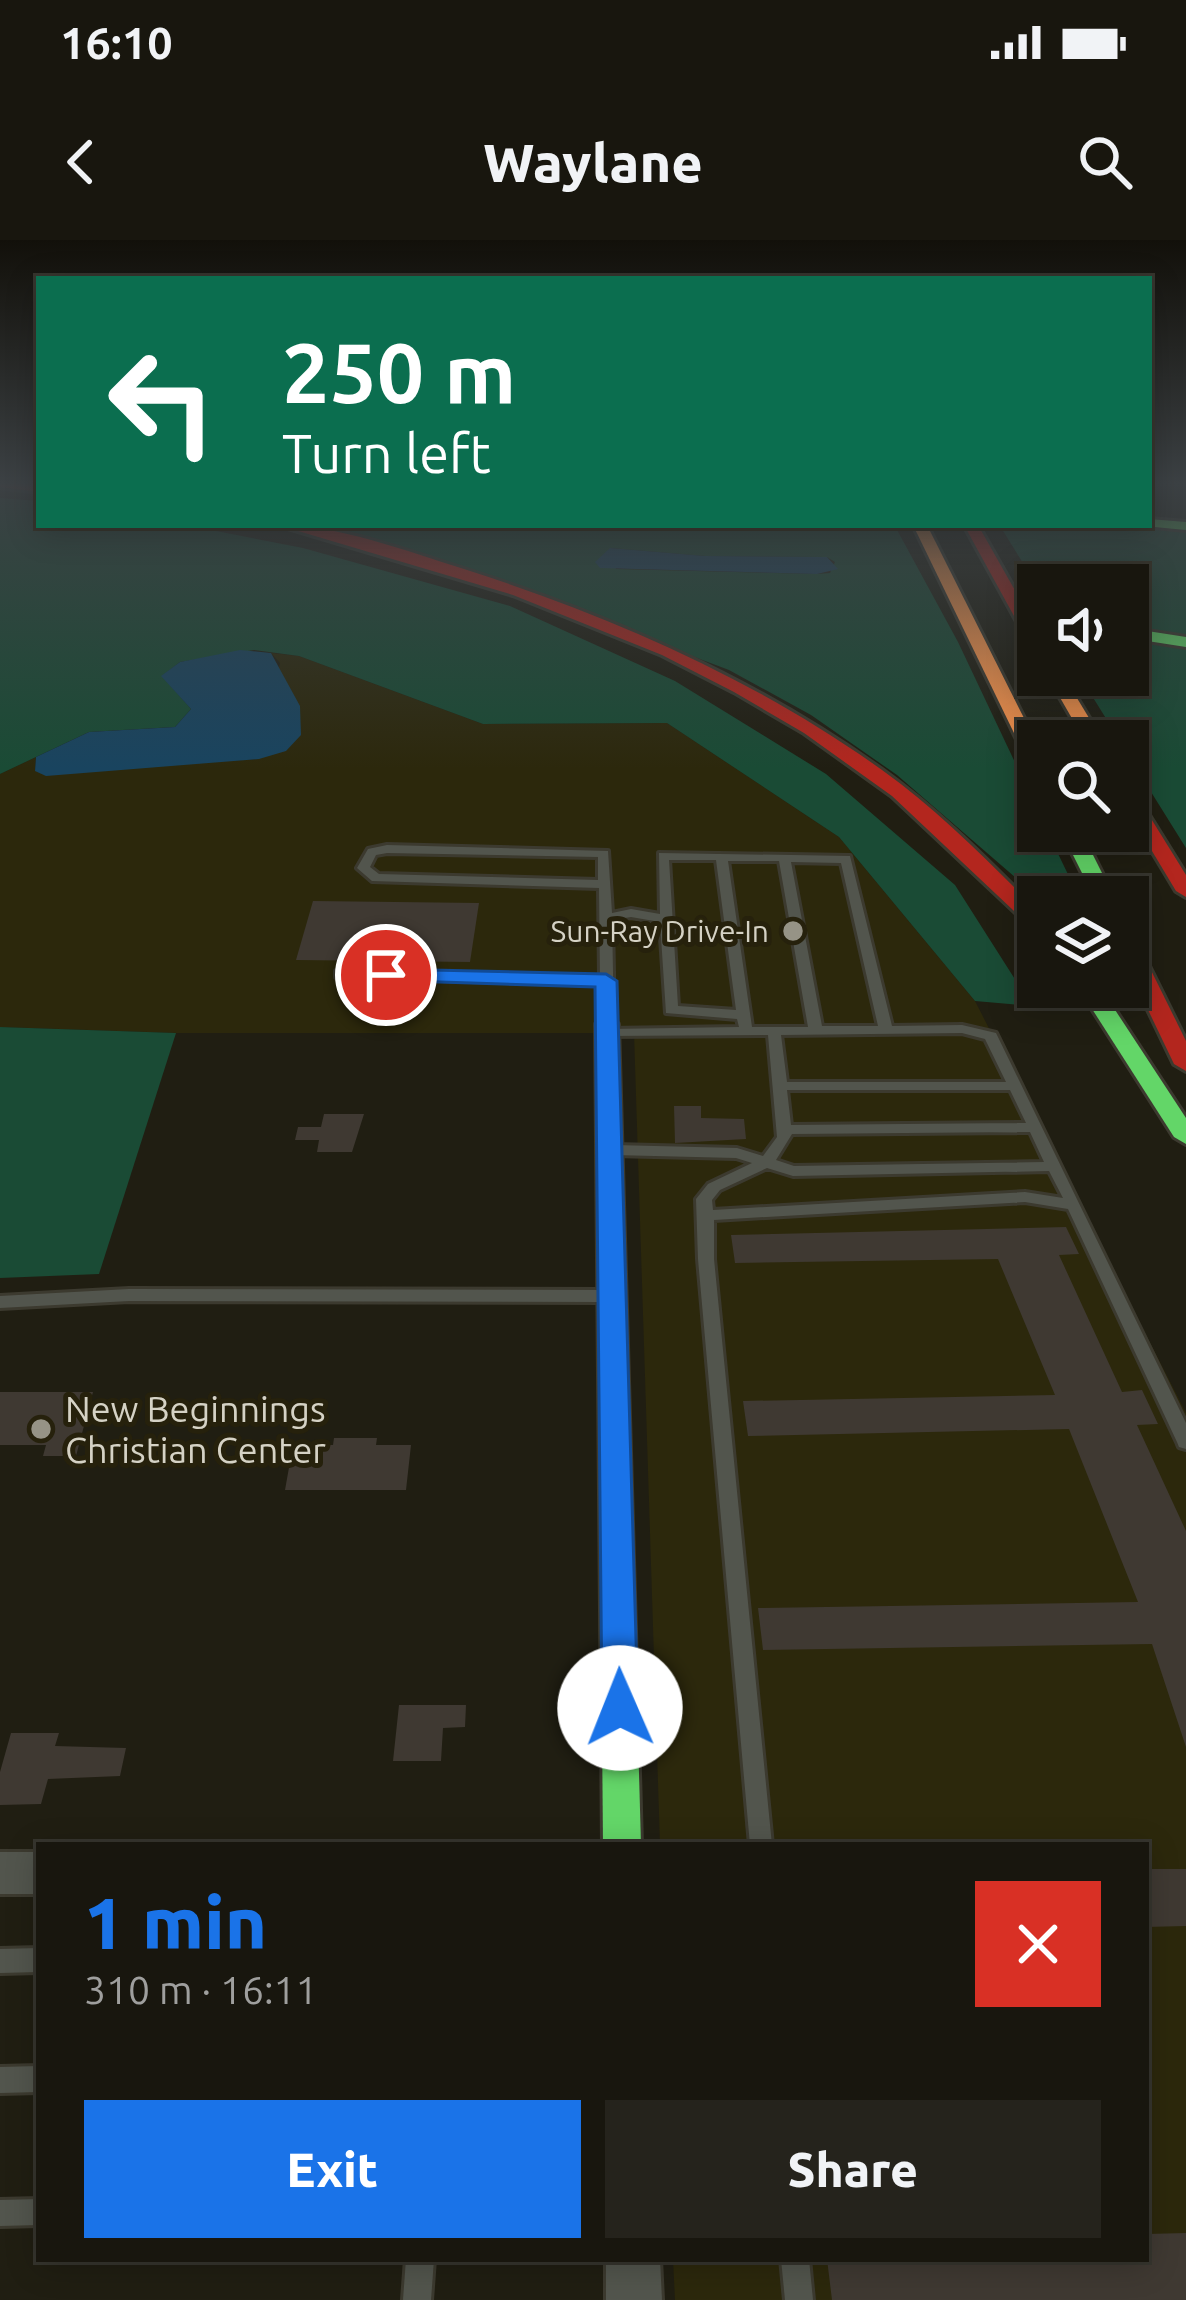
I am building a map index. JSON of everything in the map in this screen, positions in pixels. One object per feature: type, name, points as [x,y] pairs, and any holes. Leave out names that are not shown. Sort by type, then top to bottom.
[{"type":"main road","points":[[484,577],[622,627],[722,675],[820,733],[920,807],[1017,902]]},
{"type":"main road","points":[[946,577],[1017,721]]},
{"type":"main road","points":[[999,577],[1017,609]]},
{"type":"main road","points":[[1149,636],[1186,642]]},
{"type":"main road","points":[[1149,830],[1186,891]]},
{"type":"main road","points":[[1149,989],[1186,1064]]},
{"type":"main road","points":[[1103,1008],[1186,1137]]},
{"type":"main road","points":[[608,1029],[622,1842]]},
{"type":"street","points":[[0,1873],[36,1873]]},
{"type":"street","points":[[633,2262],[634,2300]]},
{"type":"lane","points":[[604,884],[376,878],[363,868],[373,853],[387,849],[604,854],[608,1029],[744,1023]]},
{"type":"lane","points":[[886,1030],[846,860],[663,856],[671,1010],[773,1030],[886,1030],[962,1029],[991,1036],[1186,1442]]},
{"type":"lane","points":[[722,857],[744,1023]]},
{"type":"lane","points":[[784,858],[816,1030]]},
{"type":"lane","points":[[605,918],[631,914],[666,919]]},
{"type":"lane","points":[[341,974],[606,981]]},
{"type":"lane","points":[[761,1842],[704,1198],[714,1186],[767,1162],[785,1137],[773,1030]]},
{"type":"lane","points":[[780,1086],[1015,1086]]},
{"type":"lane","points":[[784,1130],[1035,1127]]},
{"type":"lane","points":[[610,1150],[723,1152],[794,1171],[1054,1166]]},
{"type":"lane","points":[[706,1214],[1025,1197],[1074,1205]]},
{"type":"lane","points":[[0,1302],[129,1295],[613,1296]]},
{"type":"lane","points":[[0,1961],[36,1960]]},
{"type":"lane","points":[[0,2080],[36,2079]]},
{"type":"lane","points":[[0,2212],[36,2212]]},
{"type":"lane","points":[[417,2300],[420,2262]]},
{"type":"lane","points":[[795,2262],[799,2300]]},
{"type":"shaded area","points":[[271,653],[299,656],[483,724],[667,723],[839,837],[975,1001],[1186,1413],[1186,2300],[675,2300],[673,2262],[1149,2262],[1149,1842],[660,1842],[634,1033],[176,1033],[0,1027],[0,774],[36,757],[35,771],[259,759],[280,663]]},
{"type":"green space","points":[[0,577],[407,577],[510,606],[675,681],[826,774],[955,885],[1017,982],[1017,1005],[975,1001],[839,837],[667,723],[483,724],[299,656],[254,650],[180,662],[162,676],[191,709],[175,727],[89,732],[0,774]]},
{"type":"green space","points":[[482,577],[923,577],[1017,767],[1017,852],[1057,852],[1069,876],[1017,879],[897,775],[811,715],[729,670]]},
{"type":"green space","points":[[1149,577],[1186,577],[1186,640],[1149,634]]},
{"type":"green space","points":[[1149,640],[1186,646],[1186,848],[1149,789],[1149,720],[1107,720],[1092,696],[1149,696]]},
{"type":"green space","points":[[0,1027],[176,1033],[99,1274],[0,1278]]},
{"type":"water","points":[[240,650],[271,653],[300,706],[301,735],[286,751],[259,759],[46,776],[35,771],[36,757],[89,732],[175,727],[191,709],[161,676],[180,662]]},
{"type":"building","points":[[313,901],[479,903],[470,962],[296,960]]},
{"type":"building","points":[[674,1106],[701,1106],[701,1118],[744,1119],[746,1139],[675,1143]]},
{"type":"building","points":[[324,1114],[364,1114],[352,1152],[317,1152],[319,1140],[295,1140],[298,1127],[321,1127]]},
{"type":"building","points":[[1066,1227],[1079,1254],[1059,1255],[1122,1392],[1142,1390],[1158,1424],[1137,1425],[1186,1531],[1186,1747],[1152,1644],[763,1650],[758,1608],[1138,1602],[1069,1429],[748,1436],[743,1401],[1055,1395],[998,1259],[735,1263],[731,1235]]},
{"type":"building","points":[[0,1392],[93,1392],[76,1456],[43,1456],[46,1445],[0,1445]]},
{"type":"building","points":[[334,1438],[377,1438],[376,1445],[411,1445],[406,1490],[285,1490],[293,1445],[333,1445]]},
{"type":"building","points":[[399,1705],[466,1705],[465,1727],[443,1728],[441,1761],[393,1761]]},
{"type":"building","points":[[11,1733],[59,1733],[55,1746],[126,1748],[120,1776],[48,1779],[41,1804],[0,1805],[0,1772]]},
{"type":"building","points":[[1149,1869],[1186,1869],[1186,1926],[1149,1927]]},
{"type":"building","points":[[1186,2233],[1186,2300],[832,2300],[827,2262],[1149,2262],[1149,2234]]},
{"type":"traffic: fast","points":[[1149,636],[1186,642]]},
{"type":"traffic: fast","points":[[1082,852],[1094,876]]},
{"type":"traffic: fast","points":[[1103,1008],[1186,1137]]},
{"type":"traffic: fast","points":[[607,1024],[622,1842]]},
{"type":"traffic: slow","points":[[946,577],[1017,721]]},
{"type":"traffic: slow","points":[[1067,696],[1082,720]]},
{"type":"traffic: jam","points":[[473,577],[668,652],[810,729],[899,792],[1017,902]]},
{"type":"traffic: jam","points":[[1000,577],[1017,607]]},
{"type":"traffic: jam","points":[[1149,830],[1186,891]]},
{"type":"traffic: jam","points":[[1149,989],[1186,1064]]},
{"type":"place","name":"Sun-Ray Drive-In","points":[[793,931]]},
{"type":"place","name":"New Beginnings Christian Center","points":[[41,1429]]},
{"type":"route","points":[[386,975],[606,981],[620,1708]]}]
